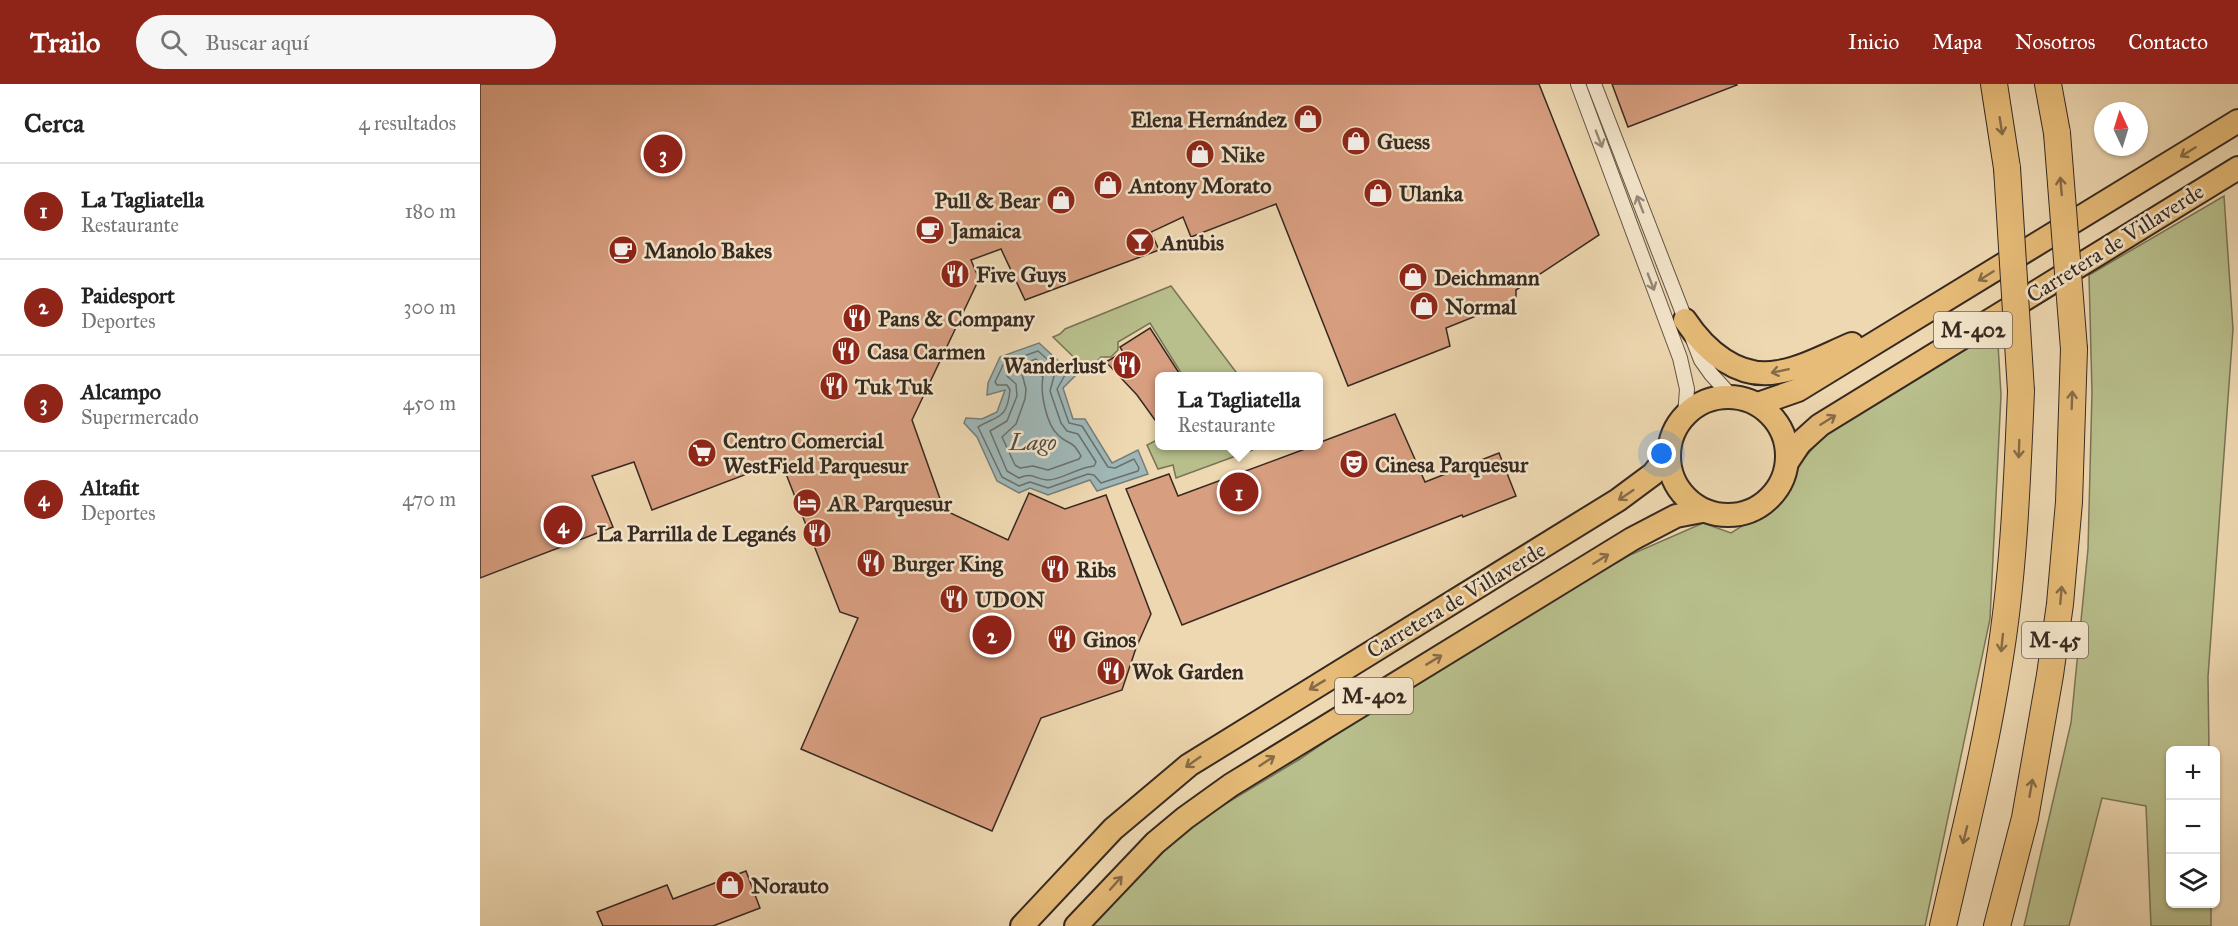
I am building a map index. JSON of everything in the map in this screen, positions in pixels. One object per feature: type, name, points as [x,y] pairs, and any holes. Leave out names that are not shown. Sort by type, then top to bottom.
[{"type":"highway","name":"M-45","points":[[1943,926],[1974,794],[1999,662],[2016,513],[2021,391],[2007,168],[1994,84]]},
{"type":"highway","name":"M-45","points":[[1997,926],[2025,818],[2050,675],[2060,604],[2069,502],[2074,349],[2057,133],[2048,84]]},
{"type":"highway","name":"Carretera de Villaverde","points":[[1758,404],[1798,390],[2238,121]]},
{"type":"highway","name":"Carretera de Villaverde","points":[[1788,461],[1800,443],[1820,424],[2238,168]]},
{"type":"highway","points":[[1685,320],[1698,339],[1719,357],[1746,370],[1764,374],[1797,367],[1913,321]]},
{"type":"highway","points":[[1684,416],[1703,402],[1718,398],[1746,399],[1758,404],[1780,426],[1786,441],[1788,461]]},
{"type":"highway","name":"M-402","points":[[1668,455],[1674,431],[1684,416]]},
{"type":"highway","points":[[1668,455],[1676,484],[1702,511]]},
{"type":"highway","name":"Carretera de Villaverde","points":[[1022,926],[1113,829],[1189,765],[1628,494],[1653,474],[1668,455]]},
{"type":"highway","name":"M-402","points":[[1702,511],[1728,516],[1749,513],[1758,508],[1779,487],[1788,461]]},
{"type":"highway","name":"Carretera de Villaverde","points":[[1076,926],[1155,843],[1185,818],[1271,759],[1648,530],[1676,516],[1702,511]]},
{"type":"highway","points":[[2010,926],[2025,818]]},
{"type":"street","points":[[1578,84],[1683,366],[1687,389],[1684,416]]},
{"type":"street","points":[[1594,84],[1701,360],[1717,382],[1732,397]]},
{"type":"green space","points":[[2224,196],[2233,329],[2208,677],[2209,746],[2166,746],[2166,908],[2211,908],[2211,926],[2151,926],[2146,806],[2102,798],[2069,926],[2024,926],[2071,723],[2088,549],[2092,392],[2089,275]]},
{"type":"green space","points":[[1171,286],[1236,372],[1181,372],[1150,323],[1118,342],[1118,350],[1111,357],[1101,357],[1088,371],[1053,337],[1065,329]]},
{"type":"green space","points":[[1997,327],[2001,395],[1990,619],[1925,926],[1091,926],[1187,827],[1300,759],[1420,677],[1630,555],[1703,523],[1731,533],[1773,507],[1799,464],[1829,430]]},
{"type":"green space","points":[[1155,441],[1155,450],[1252,450],[1176,478],[1173,465],[1158,469],[1147,445]]},
{"type":"water","name":"Lago","points":[[1039,343],[1075,376],[1063,388],[1073,419],[1085,419],[1112,463],[1138,450],[1148,474],[1097,491],[1090,480],[1048,495],[1030,488],[1019,493],[997,481],[977,437],[964,423],[966,418],[982,419],[997,412],[1005,390],[987,395],[988,383],[1000,357]]},
{"type":"building","name":"Centro Comercial WestField Parquesur","points":[[480,84],[1539,84],[1599,235],[1516,290],[1516,300],[1446,328],[1450,346],[1348,386],[1276,204],[1191,237],[1183,217],[1151,232],[1159,250],[1025,300],[1001,249],[971,260],[979,279],[912,420],[944,510],[1008,540],[1029,493],[1065,509],[1106,495],[1151,614],[1136,648],[1122,690],[1041,718],[992,831],[801,749],[858,618],[840,612],[781,461],[652,510],[634,462],[592,476],[613,527],[480,578]]},
{"type":"building","points":[[1612,84],[1736,84],[1737,85],[1628,127]]},
{"type":"building","points":[[1150,328],[1178,372],[1155,372],[1155,420],[1137,395],[1106,362],[1123,352],[1120,347]]},
{"type":"building","points":[[1395,414],[1425,482],[1499,453],[1516,496],[1182,625],[1126,489],[1169,474],[1178,496],[1302,450],[1323,450],[1323,441]]},
{"type":"building","points":[[746,871],[760,908],[713,926],[603,926],[597,912],[667,885],[673,899]]},
{"type":"place","name":"Elena Hernández","points":[[1308,119]]},
{"type":"place","name":"Guess","points":[[1356,141]]},
{"type":"place","name":"Alcampo","points":[[663,154]]},
{"type":"place","name":"Nike","points":[[1200,154]]},
{"type":"place","name":"Antony Morato","points":[[1108,185]]},
{"type":"place","name":"Ulanka","points":[[1378,193]]},
{"type":"place","name":"Pull & Bear","points":[[1061,200]]},
{"type":"place","name":"Jamaica","points":[[930,230]]},
{"type":"place","name":"Anubis","points":[[1140,242]]},
{"type":"place","name":"Manolo Bakes","points":[[623,250]]},
{"type":"place","name":"Five Guys","points":[[955,274]]},
{"type":"place","name":"Deichmann","points":[[1413,277]]},
{"type":"place","name":"Normal","points":[[1424,306]]},
{"type":"place","name":"Pans & Company","points":[[857,318]]},
{"type":"place","name":"Casa Carmen","points":[[846,351]]},
{"type":"place","name":"Wanderlust","points":[[1127,365]]},
{"type":"place","name":"Tuk Tuk","points":[[834,386]]},
{"type":"place","name":"Centro Comercial WestField Parquesur","points":[[702,453]]},
{"type":"place","name":"Cinesa Parquesur","points":[[1354,464]]},
{"type":"place","name":"La Tagliatella","points":[[1239,492]]},
{"type":"place","name":"AR Parquesur","points":[[807,503]]},
{"type":"place","name":"Altafit","points":[[563,525]]},
{"type":"place","name":"La Parrilla de Leganés","points":[[817,533]]},
{"type":"place","name":"Burger King","points":[[871,563]]},
{"type":"place","name":"Ribs","points":[[1055,569]]},
{"type":"place","name":"UDON","points":[[954,599]]},
{"type":"place","name":"Paidesport","points":[[992,635]]},
{"type":"place","name":"Ginos","points":[[1062,639]]},
{"type":"place","name":"Wok Garden","points":[[1111,671]]},
{"type":"place","name":"Norauto","points":[[730,885]]}]
